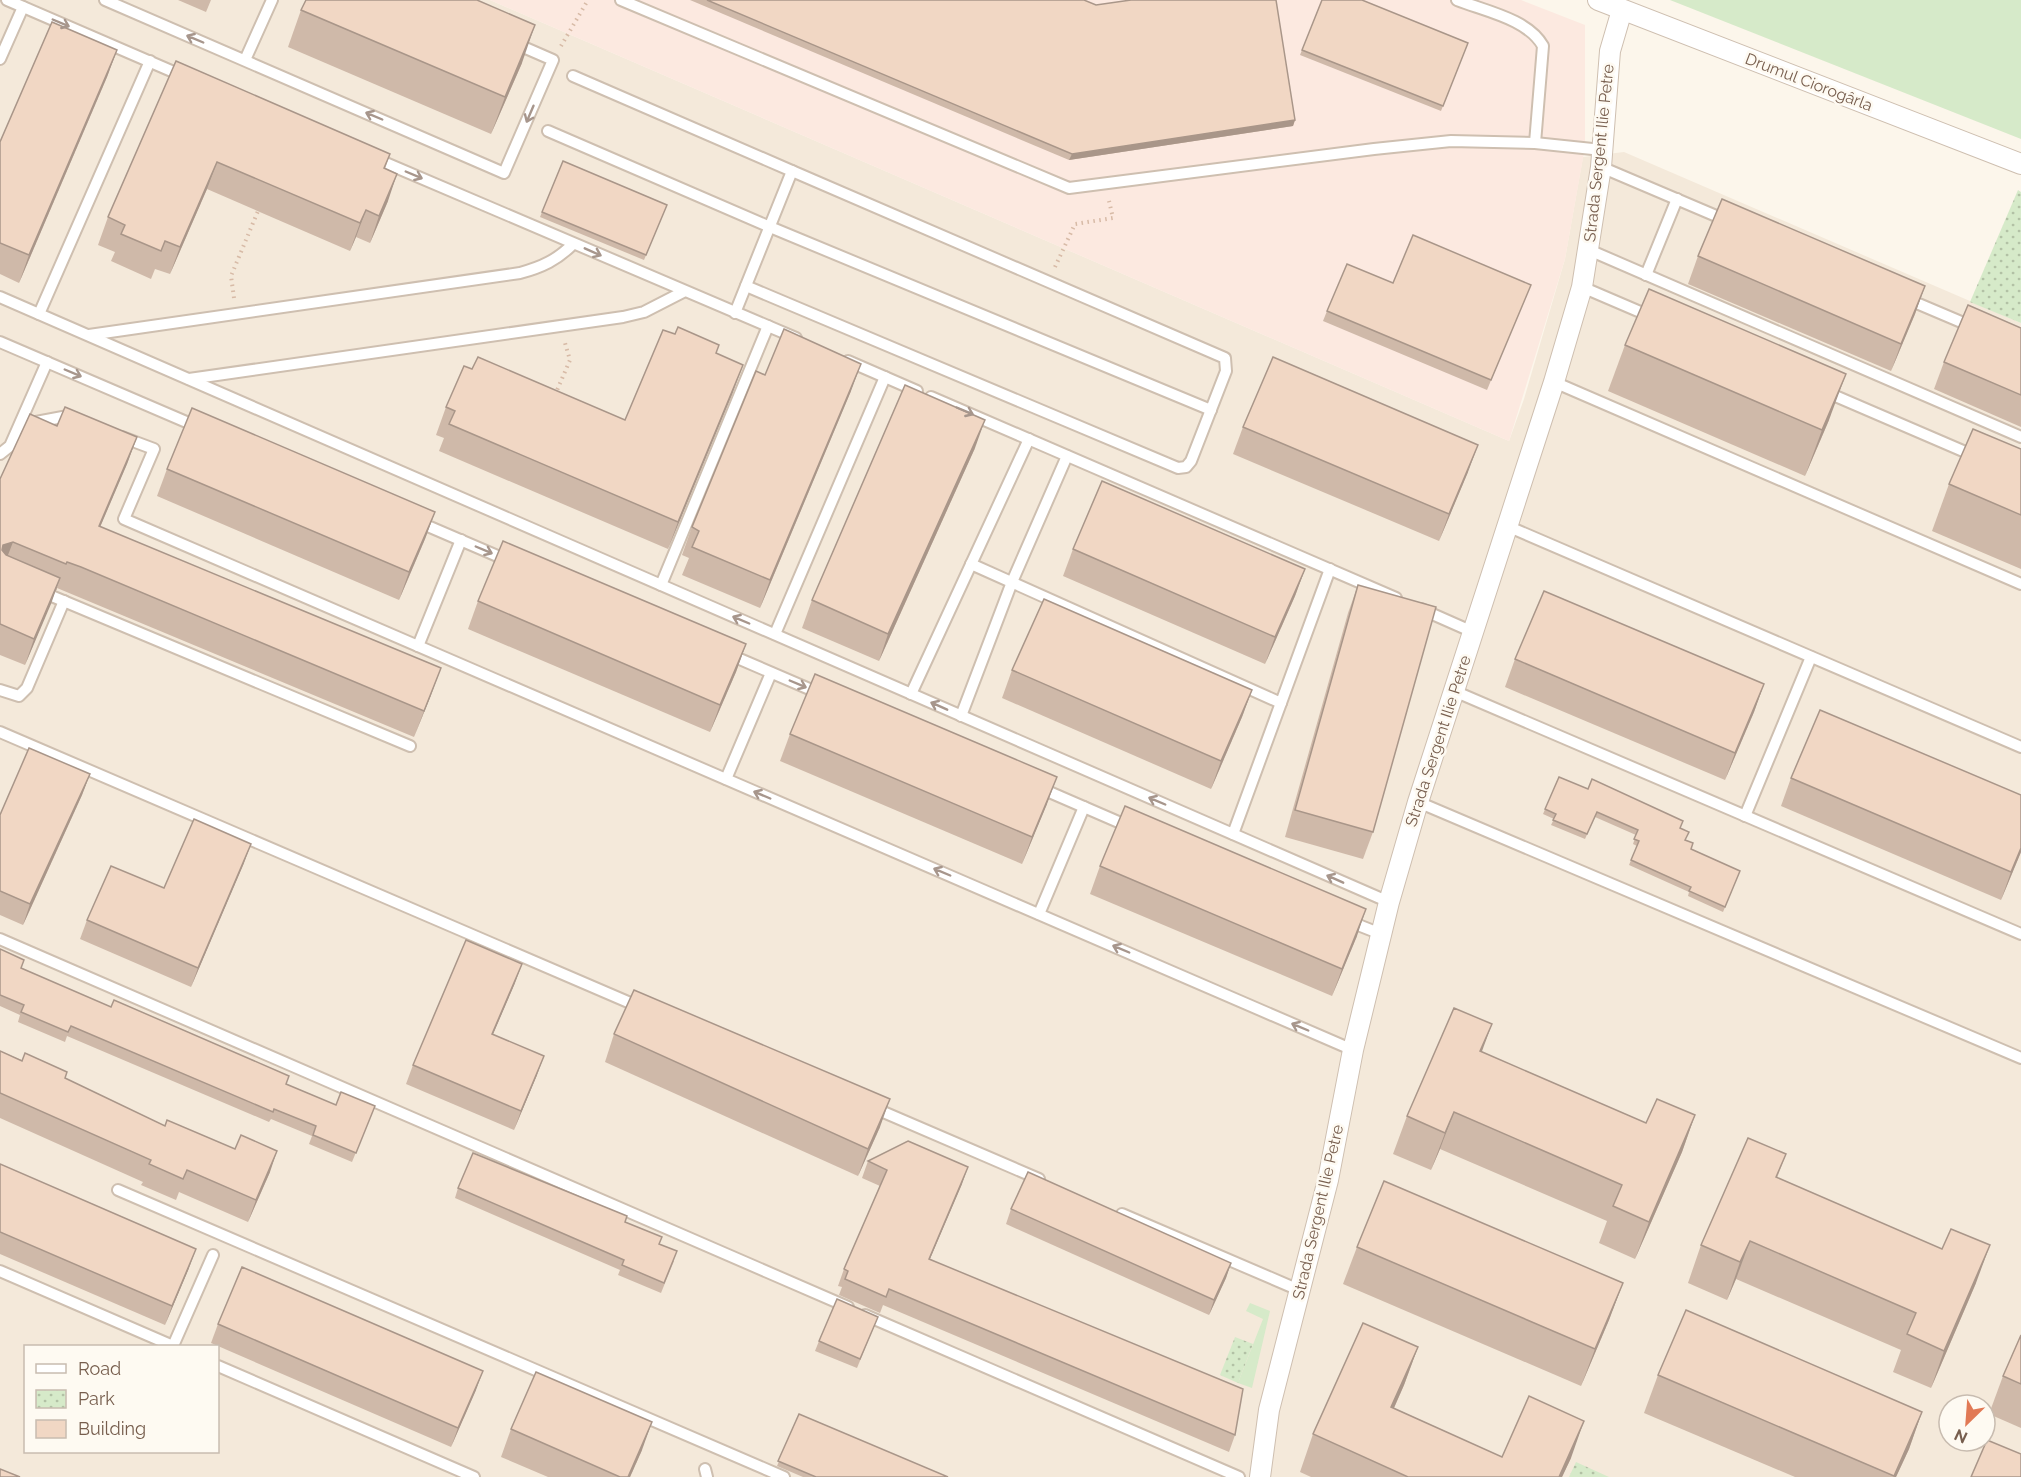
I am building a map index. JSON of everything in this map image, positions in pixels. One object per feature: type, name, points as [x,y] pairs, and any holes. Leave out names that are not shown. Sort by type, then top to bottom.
[{"type":"street","name":"Drumul Ciorogârla","points":[[1598,0],[2021,164]]},
{"type":"street","name":"Strada Sergent Ilie Petre","points":[[1260,1477],[1269,1410],[1328,1180],[1353,1050],[1389,902],[1418,802],[1554,382],[1582,287],[1602,158],[1610,51],[1622,10]]},
{"type":"lane","points":[[7,0],[193,80]]},
{"type":"lane","points":[[105,0],[504,173],[553,60],[499,37]]},
{"type":"lane","points":[[245,60],[272,0]]},
{"type":"lane","points":[[621,0],[1059,185],[1080,188],[1451,141],[1535,143],[1602,158],[1677,199],[1742,227]]},
{"type":"lane","points":[[1457,0],[1526,27],[1537,35],[1543,46],[1535,143]]},
{"type":"lane","points":[[0,59],[23,7]]},
{"type":"lane","points":[[39,314],[150,61]]},
{"type":"lane","points":[[573,76],[1225,358],[1226,371],[1191,461],[1186,467],[1178,468],[746,286]]},
{"type":"lane","points":[[548,131],[770,227],[1211,410]]},
{"type":"lane","points":[[367,155],[683,292],[810,344]]},
{"type":"lane","points":[[735,313],[792,171]]},
{"type":"lane","points":[[1646,275],[1677,199]]},
{"type":"lane","points":[[87,335],[520,273],[540,268],[559,259],[573,244]]},
{"type":"lane","points":[[1589,250],[2021,437]]},
{"type":"lane","points":[[1582,287],[1660,320]]},
{"type":"lane","points":[[189,379],[644,312],[683,292]]},
{"type":"lane","points":[[1892,292],[1988,334]]},
{"type":"lane","points":[[0,297],[1389,902]]},
{"type":"lane","points":[[662,585],[768,326]]},
{"type":"lane","points":[[0,342],[213,433]]},
{"type":"lane","points":[[842,358],[1473,632]]},
{"type":"lane","points":[[0,454],[10,446],[47,362]]},
{"type":"lane","points":[[775,634],[885,377]]},
{"type":"lane","points":[[1554,382],[2021,584]]},
{"type":"lane","points":[[1814,387],[1988,462]]},
{"type":"lane","points":[[20,425],[68,416],[89,424]]},
{"type":"lane","points":[[111,433],[154,449],[124,519],[1353,1050]]},
{"type":"lane","points":[[912,694],[1029,439]]},
{"type":"lane","points":[[961,716],[1012,582],[1068,456]]},
{"type":"lane","points":[[407,517],[525,568]]},
{"type":"lane","points":[[1507,526],[2021,747]]},
{"type":"lane","points":[[418,646],[461,540]]},
{"type":"lane","points":[[971,564],[1281,703]]},
{"type":"lane","points":[[1233,834],[1330,569]]},
{"type":"lane","points":[[32,588],[410,746]]},
{"type":"lane","points":[[0,690],[19,696],[27,688],[64,601]]},
{"type":"lane","points":[[718,650],[836,700]]},
{"type":"lane","points":[[1745,816],[1811,657]]},
{"type":"lane","points":[[726,779],[771,673]]},
{"type":"lane","points":[[1454,691],[2021,932]]},
{"type":"lane","points":[[0,732],[653,1013]]},
{"type":"lane","points":[[1030,784],[1137,830]]},
{"type":"lane","points":[[1418,802],[2021,1058]]},
{"type":"lane","points":[[1039,914],[1084,807]]},
{"type":"lane","points":[[1341,917],[1381,934]]},
{"type":"lane","points":[[0,939],[1239,1477]]},
{"type":"lane","points":[[860,1102],[1045,1181]]},
{"type":"lane","points":[[118,1190],[784,1477]]},
{"type":"lane","points":[[1110,1209],[1299,1290]]},
{"type":"lane","points":[[173,1345],[213,1255]]},
{"type":"lane","points":[[0,1271],[171,1345]]},
{"type":"lane","points":[[219,1366],[474,1477]]},
{"type":"path","points":[[553,60],[588,0]]},
{"type":"path","points":[[1048,281],[1075,225],[1113,218],[1105,185]]},
{"type":"path","points":[[237,314],[231,276],[258,211]]},
{"type":"path","points":[[554,399],[570,360],[560,326]]},
{"type":"shaded area","points":[[0,0],[490,0],[1509,441],[1524,399],[1565,259],[1583,157],[1624,152],[2021,323],[2021,1477],[0,1477]]},
{"type":"shaded area","points":[[490,0],[1521,0],[1585,25],[1585,147],[1565,259],[1509,441]]},
{"type":"green space","points":[[1670,0],[2021,0],[2021,139]]},
{"type":"green space","points":[[2018,190],[2021,192],[2021,323],[1970,302]]},
{"type":"green space","points":[[1250,1303],[1270,1311],[1252,1388],[1238,1383],[1263,1319],[1246,1311]]},
{"type":"green space","points":[[1235,1337],[1253,1344],[1238,1383],[1220,1375]]},
{"type":"green space","points":[[1576,1462],[1609,1477],[1569,1477]]},
{"type":"building","points":[[306,0],[477,0],[535,25],[505,97],[301,10]]},
{"type":"building","points":[[707,0],[1084,0],[1096,5],[1131,0],[1276,0],[1295,120],[1072,154]]},
{"type":"building","points":[[1322,0],[1362,0],[1468,43],[1443,106],[1302,50]]},
{"type":"building","points":[[52,22],[117,50],[29,255],[0,243],[0,142]]},
{"type":"building","points":[[176,61],[390,154],[384,168],[397,174],[379,216],[366,210],[360,223],[217,162],[180,247],[165,241],[161,251],[121,234],[125,225],[108,217]]},
{"type":"building","points":[[563,161],[667,205],[646,255],[542,212]]},
{"type":"building","points":[[1722,199],[1925,286],[1901,344],[1698,256]]},
{"type":"building","points":[[1413,235],[1531,285],[1491,380],[1327,311],[1347,264],[1393,283]]},
{"type":"building","points":[[1649,289],[1846,374],[1822,430],[1625,345]]},
{"type":"building","points":[[1968,305],[2021,328],[2021,395],[1944,362]]},
{"type":"building","points":[[678,327],[719,345],[716,353],[743,365],[678,522],[449,424],[455,411],[446,407],[464,366],[472,369],[478,357],[625,420],[663,330],[675,334]]},
{"type":"building","points":[[784,329],[861,364],[770,580],[692,547],[699,531],[692,527],[756,371],[765,375]]},
{"type":"building","points":[[1273,357],[1478,445],[1449,514],[1243,427]]},
{"type":"building","points":[[905,385],[985,420],[888,634],[812,600]]},
{"type":"building","points":[[65,407],[137,437],[99,526],[441,668],[424,711],[81,567],[67,562],[66,564],[13,542],[3,545],[2,550],[6,555],[60,578],[34,639],[0,624],[0,479],[30,414],[57,426]]},
{"type":"building","points":[[192,408],[435,512],[409,572],[167,469]]},
{"type":"building","points":[[1973,429],[2021,449],[2021,515],[1949,484]]},
{"type":"building","points":[[1102,481],[1305,569],[1275,637],[1073,549]]},
{"type":"building","points":[[503,541],[746,644],[720,705],[478,601]]},
{"type":"building","points":[[1358,585],[1436,607],[1373,832],[1295,810]]},
{"type":"building","points":[[1544,591],[1764,684],[1735,753],[1515,659]]},
{"type":"building","points":[[1044,599],[1252,690],[1221,761],[1012,670]]},
{"type":"building","points":[[815,674],[1057,777],[1032,837],[790,734]]},
{"type":"building","points":[[1820,710],[2021,795],[2021,848],[2011,872],[1791,778]]},
{"type":"building","points":[[29,748],[90,774],[30,904],[0,891],[0,815]]},
{"type":"building","points":[[1559,777],[1588,789],[1592,779],[1683,821],[1680,828],[1689,832],[1685,840],[1693,843],[1691,849],[1740,871],[1725,907],[1689,891],[1691,887],[1631,860],[1639,841],[1634,839],[1638,830],[1597,812],[1587,834],[1553,820],[1556,814],[1545,809]]},
{"type":"building","points":[[1125,806],[1366,909],[1342,969],[1100,866]]},
{"type":"building","points":[[194,819],[251,844],[198,968],[87,920],[111,866],[164,888]]},
{"type":"building","points":[[466,940],[522,964],[492,1034],[544,1056],[521,1111],[413,1065]]},
{"type":"building","points":[[0,949],[24,960],[21,968],[111,1007],[114,1000],[289,1076],[286,1084],[336,1105],[341,1092],[375,1106],[356,1153],[313,1135],[316,1126],[274,1109],[273,1112],[71,1026],[68,1032],[21,1012],[24,1005],[0,995]]},
{"type":"building","points":[[634,990],[890,1099],[868,1149],[614,1034]]},
{"type":"building","points":[[1454,1008],[1492,1024],[1480,1051],[1646,1123],[1657,1099],[1695,1115],[1649,1222],[1613,1206],[1622,1185],[1454,1112],[1445,1133],[1407,1116]]},
{"type":"building","points":[[0,1051],[22,1061],[25,1053],[67,1072],[65,1078],[165,1126],[167,1120],[235,1149],[241,1135],[277,1151],[256,1200],[187,1170],[183,1179],[149,1164],[151,1160],[0,1093]]},
{"type":"building","points":[[1748,1138],[1786,1154],[1776,1177],[1942,1249],[1951,1229],[1990,1245],[1944,1351],[1907,1334],[1916,1313],[1750,1241],[1740,1262],[1701,1245]]},
{"type":"building","points":[[908,1141],[968,1167],[929,1259],[1243,1389],[1235,1435],[889,1289],[886,1297],[845,1279],[848,1271],[844,1269],[887,1170],[868,1161]]},
{"type":"building","points":[[473,1153],[627,1216],[625,1222],[662,1237],[659,1244],[677,1251],[664,1283],[622,1265],[624,1260],[458,1188]]},
{"type":"building","points":[[0,1164],[196,1249],[172,1306],[0,1232]]},
{"type":"building","points":[[1028,1172],[1231,1263],[1214,1300],[1011,1209]]},
{"type":"building","points":[[1384,1181],[1623,1283],[1595,1349],[1357,1247]]},
{"type":"building","points":[[242,1267],[483,1371],[458,1428],[218,1324]]},
{"type":"building","points":[[837,1299],[878,1317],[860,1359],[819,1341]]},
{"type":"building","points":[[1686,1310],[1922,1412],[1894,1476],[1658,1375]]},
{"type":"building","points":[[1363,1323],[1418,1347],[1391,1407],[1502,1457],[1529,1396],[1584,1421],[1559,1477],[1408,1477],[1313,1434]]},
{"type":"building","points":[[2021,1335],[2021,1384],[2003,1376]]},
{"type":"building","points":[[536,1372],[652,1422],[628,1477],[620,1477],[511,1429]]},
{"type":"building","points":[[799,1414],[948,1477],[816,1477],[778,1461]]},
{"type":"building","points":[[1997,1444],[2021,1454],[2021,1477],[1971,1477],[1981,1453],[1997,1453]]},
{"type":"building","points":[[0,1469],[20,1477],[0,1477]]}]
